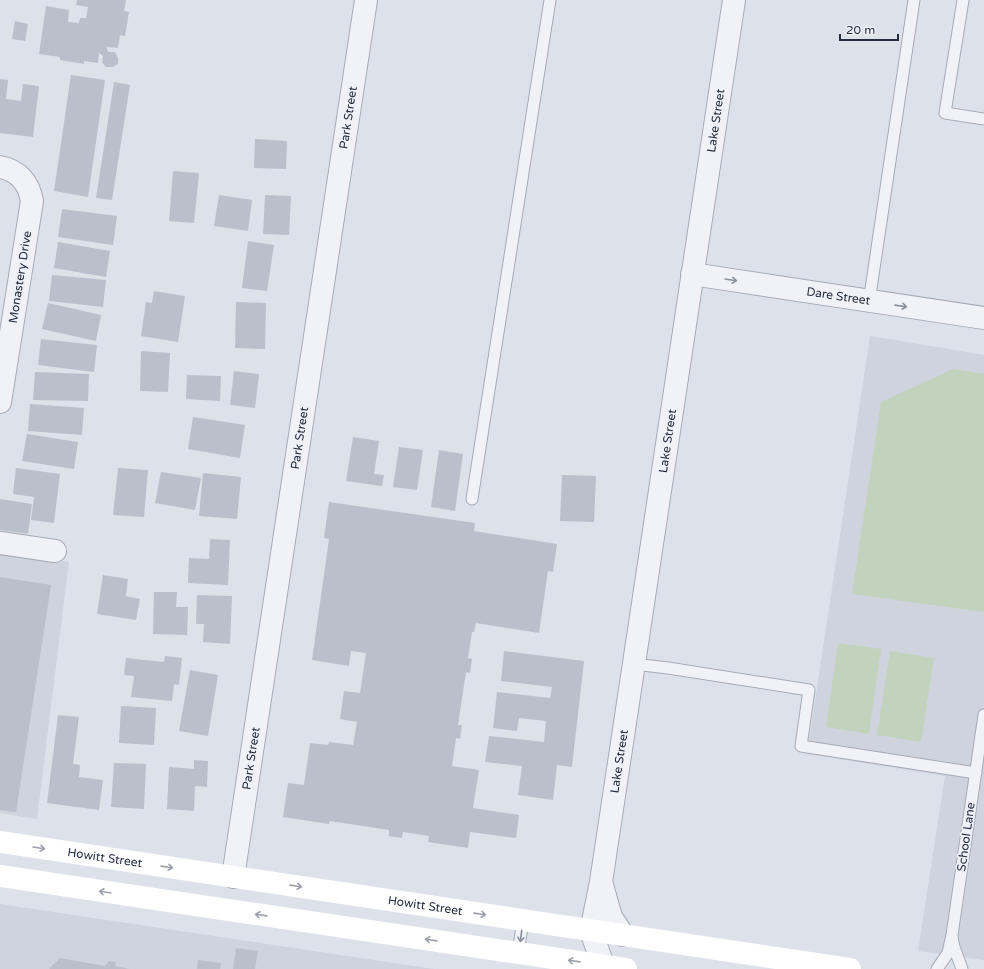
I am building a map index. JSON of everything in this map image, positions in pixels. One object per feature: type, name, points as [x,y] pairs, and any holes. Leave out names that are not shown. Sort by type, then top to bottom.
[{"type":"main road","name":"Howitt Street","points":[[0,842],[850,969]]},
{"type":"main road","points":[[135,896],[139,863]]},
{"type":"main road","points":[[0,876],[626,969]]},
{"type":"street","name":"Park Street","points":[[233,877],[366,0]]},
{"type":"street","name":"Lake Street","points":[[591,931],[601,882],[734,0]]},
{"type":"street","name":"Monastery Drive","points":[[0,167],[11,170],[22,179],[30,191],[32,204],[0,402]]},
{"type":"street","name":"Dare Street","points":[[692,274],[869,302],[984,318]]},
{"type":"street","points":[[0,543],[54,551]]},
{"type":"street","name":"Lake Street","points":[[601,882],[611,917],[623,936]]},
{"type":"street","points":[[591,931],[603,965]]},
{"type":"lane","points":[[472,499],[550,0]]},
{"type":"lane","points":[[869,302],[914,0]]},
{"type":"lane","points":[[963,0],[945,113],[984,119]]},
{"type":"lane","points":[[634,664],[809,690],[801,746],[976,774]]},
{"type":"lane","name":"School Lane","points":[[936,969],[948,953],[952,935],[984,715]]},
{"type":"lane","points":[[518,953],[523,920]]},
{"type":"lane","name":"School Lane","points":[[952,935],[954,947],[962,969]]},
{"type":"shaded area","points":[[870,336],[984,355],[984,960],[918,951],[945,776],[807,754]]},
{"type":"shaded area","points":[[0,553],[69,562],[37,819],[0,813]]},
{"type":"shaded area","points":[[0,904],[434,969],[0,969]]},
{"type":"green space","points":[[953,369],[984,374],[984,612],[852,594],[881,402]]},
{"type":"green space","points":[[838,643],[881,649],[869,734],[826,727]]},
{"type":"green space","points":[[890,651],[934,658],[921,742],[877,735]]},
{"type":"building","points":[[77,0],[126,0],[124,11],[129,12],[125,36],[120,35],[118,48],[107,47],[108,52],[115,52],[118,58],[118,64],[112,67],[106,67],[102,62],[103,56],[99,53],[98,63],[84,61],[84,64],[60,60],[60,57],[39,54],[46,6],[69,10],[68,22],[79,23],[80,18],[86,18],[88,7],[76,5]]},
{"type":"building","points":[[15,21],[28,24],[25,41],[12,39]]},
{"type":"building","points":[[71,75],[105,80],[88,197],[54,191]]},
{"type":"building","points":[[0,79],[8,80],[6,99],[21,101],[23,84],[39,86],[33,137],[0,133]]},
{"type":"building","points":[[114,82],[130,85],[112,200],[96,198]]},
{"type":"building","points":[[255,139],[287,141],[286,169],[254,168]]},
{"type":"building","points":[[173,171],[199,173],[194,223],[169,221]]},
{"type":"building","points":[[219,195],[252,200],[248,231],[214,226]]},
{"type":"building","points":[[265,195],[291,196],[289,235],[263,234]]},
{"type":"building","points":[[62,209],[117,216],[113,245],[58,237]]},
{"type":"building","points":[[248,241],[274,245],[267,291],[242,288]]},
{"type":"building","points":[[58,242],[110,251],[106,277],[54,268]]},
{"type":"building","points":[[52,275],[106,280],[103,307],[49,301]]},
{"type":"building","points":[[154,291],[185,296],[178,342],[141,336],[146,302],[152,303]]},
{"type":"building","points":[[236,302],[266,303],[265,349],[235,348]]},
{"type":"building","points":[[48,303],[101,315],[96,341],[42,329]]},
{"type":"building","points":[[41,339],[97,345],[94,372],[38,365]]},
{"type":"building","points":[[141,351],[170,353],[168,392],[140,391]]},
{"type":"building","points":[[234,371],[259,374],[255,408],[230,405]]},
{"type":"building","points":[[35,372],[89,374],[88,401],[33,400]]},
{"type":"building","points":[[187,375],[221,376],[220,401],[186,399]]},
{"type":"building","points":[[30,404],[84,408],[82,435],[28,431]]},
{"type":"building","points":[[193,417],[245,425],[240,458],[188,449]]},
{"type":"building","points":[[27,434],[78,442],[74,469],[22,461]]},
{"type":"building","points":[[353,437],[379,441],[374,474],[384,475],[382,486],[346,481]]},
{"type":"building","points":[[399,447],[423,450],[417,490],[393,487]]},
{"type":"building","points":[[439,450],[463,454],[455,511],[431,507]]},
{"type":"building","points":[[16,468],[60,474],[54,523],[31,520],[34,497],[13,494]]},
{"type":"building","points":[[118,468],[148,470],[144,517],[113,515]]},
{"type":"building","points":[[161,472],[201,478],[195,510],[155,503]]},
{"type":"building","points":[[203,473],[241,477],[237,519],[199,516]]},
{"type":"building","points":[[562,475],[596,476],[594,522],[560,521]]},
{"type":"building","points":[[0,499],[32,504],[28,534],[0,530]]},
{"type":"building","points":[[329,502],[475,523],[474,531],[557,544],[553,572],[548,571],[539,633],[476,623],[474,632],[472,632],[468,658],[472,659],[470,673],[466,672],[458,725],[462,725],[460,739],[456,738],[452,766],[479,770],[473,808],[519,815],[516,838],[470,832],[468,848],[428,842],[429,836],[403,832],[402,838],[389,836],[389,830],[330,821],[329,824],[283,817],[288,783],[304,785],[310,743],[328,745],[329,742],[353,745],[357,722],[340,719],[344,691],[360,693],[366,653],[351,651],[349,666],[312,660],[329,539],[324,538]]},
{"type":"building","points":[[210,539],[230,540],[228,585],[188,583],[189,558],[209,559]]},
{"type":"building","points":[[103,575],[128,579],[126,596],[140,599],[136,620],[97,614]]},
{"type":"building","points":[[0,577],[51,585],[16,812],[0,810]]},
{"type":"building","points":[[154,592],[177,592],[176,607],[188,607],[187,635],[153,634]]},
{"type":"building","points":[[197,595],[232,596],[230,644],[203,642],[204,624],[196,624]]},
{"type":"building","points":[[504,651],[584,661],[572,767],[557,765],[553,800],[518,795],[522,766],[485,762],[489,736],[544,742],[546,721],[519,718],[517,731],[493,728],[497,692],[550,698],[552,687],[501,681]]},
{"type":"building","points":[[165,656],[182,658],[179,685],[174,684],[172,701],[131,697],[134,676],[124,675],[126,658],[164,662]]},
{"type":"building","points":[[190,670],[218,675],[208,736],[179,731]]},
{"type":"building","points":[[121,706],[156,708],[154,745],[119,743]]},
{"type":"building","points":[[58,715],[79,717],[73,764],[80,765],[79,777],[103,780],[99,810],[47,803]]},
{"type":"building","points":[[194,760],[208,761],[207,787],[195,786],[194,811],[167,809],[169,767],[194,769]]},
{"type":"building","points":[[114,763],[146,764],[144,809],[111,807]]},
{"type":"building","points":[[236,948],[258,951],[255,969],[233,969]]},
{"type":"building","points":[[60,958],[105,966],[109,961],[116,962],[115,966],[129,969],[49,969]]},
{"type":"building","points":[[198,960],[221,963],[220,969],[197,969]]}]
